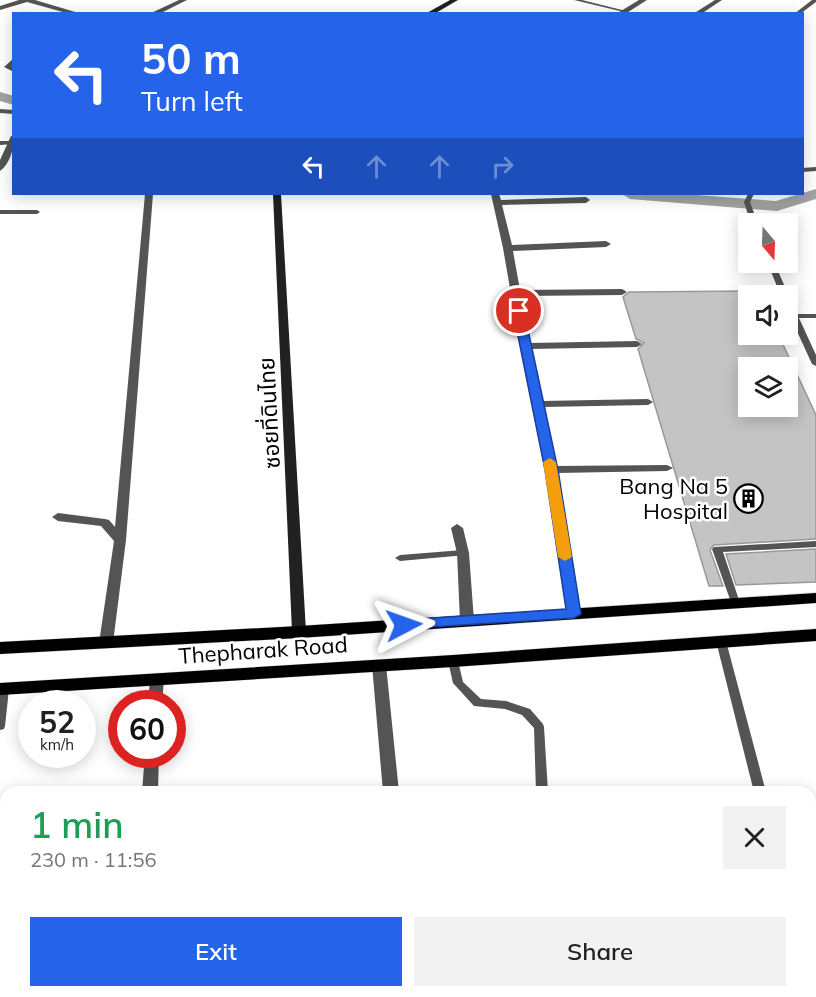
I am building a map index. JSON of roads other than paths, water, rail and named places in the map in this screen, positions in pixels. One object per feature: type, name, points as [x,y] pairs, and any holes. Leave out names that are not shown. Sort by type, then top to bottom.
[{"type":"main road","name":"Thepharak Road","points":[[0,648],[299,632],[816,598]]},
{"type":"main road","name":"Thepharak Road","points":[[2,689],[453,661],[816,634]]},
{"type":"street","points":[[0,8],[27,0],[72,12]]},
{"type":"street","points":[[157,12],[184,0]]},
{"type":"street","points":[[432,12],[455,0]]},
{"type":"street","points":[[622,12],[644,0]]},
{"type":"street","points":[[687,12],[706,0]]},
{"type":"street","points":[[699,12],[719,0]]},
{"type":"street","points":[[0,169],[12,142]]},
{"type":"street","points":[[106,643],[120,540],[149,195]]},
{"type":"street","name":"ซอยที่ดินไทย","points":[[277,195],[299,632]]},
{"type":"street","points":[[574,614],[551,470],[525,346],[508,248],[496,198],[586,200]]},
{"type":"street","points":[[508,248],[606,244]]},
{"type":"street","points":[[516,293],[622,292]]},
{"type":"street","points":[[525,346],[637,344]]},
{"type":"street","points":[[537,404],[648,402]]},
{"type":"street","points":[[551,470],[667,468]]},
{"type":"street","points":[[58,517],[105,523],[120,540]]},
{"type":"street","points":[[457,528],[463,553],[467,621]]},
{"type":"street","points":[[379,665],[390,786]]},
{"type":"street","points":[[156,679],[156,690]]},
{"type":"street","points":[[150,786],[151,768]]},
{"type":"lane","points":[[576,0],[622,12]]},
{"type":"lane","points":[[799,12],[815,0]]},
{"type":"lane","points":[[750,195],[747,202],[751,213]]},
{"type":"lane","points":[[0,212],[37,212]]},
{"type":"lane","points":[[798,316],[816,316]]},
{"type":"lane","points":[[798,324],[816,364]]},
{"type":"lane","points":[[806,341],[816,340]]},
{"type":"lane","points":[[735,603],[717,549],[816,544]]},
{"type":"lane","points":[[400,558],[463,553]]},
{"type":"lane","points":[[722,641],[758,786]]},
{"type":"lane","points":[[453,661],[458,683],[478,703],[506,705],[526,712],[539,727],[543,786]]},
{"type":"lane","points":[[0,726],[2,689]]},
{"type":"waterway","points":[[0,96],[12,100]]},
{"type":"waterway","points":[[642,195],[777,206],[816,194]]},
{"type":"place","name":"Bang Na 5 Hospital","points":[[749,499]]}]
